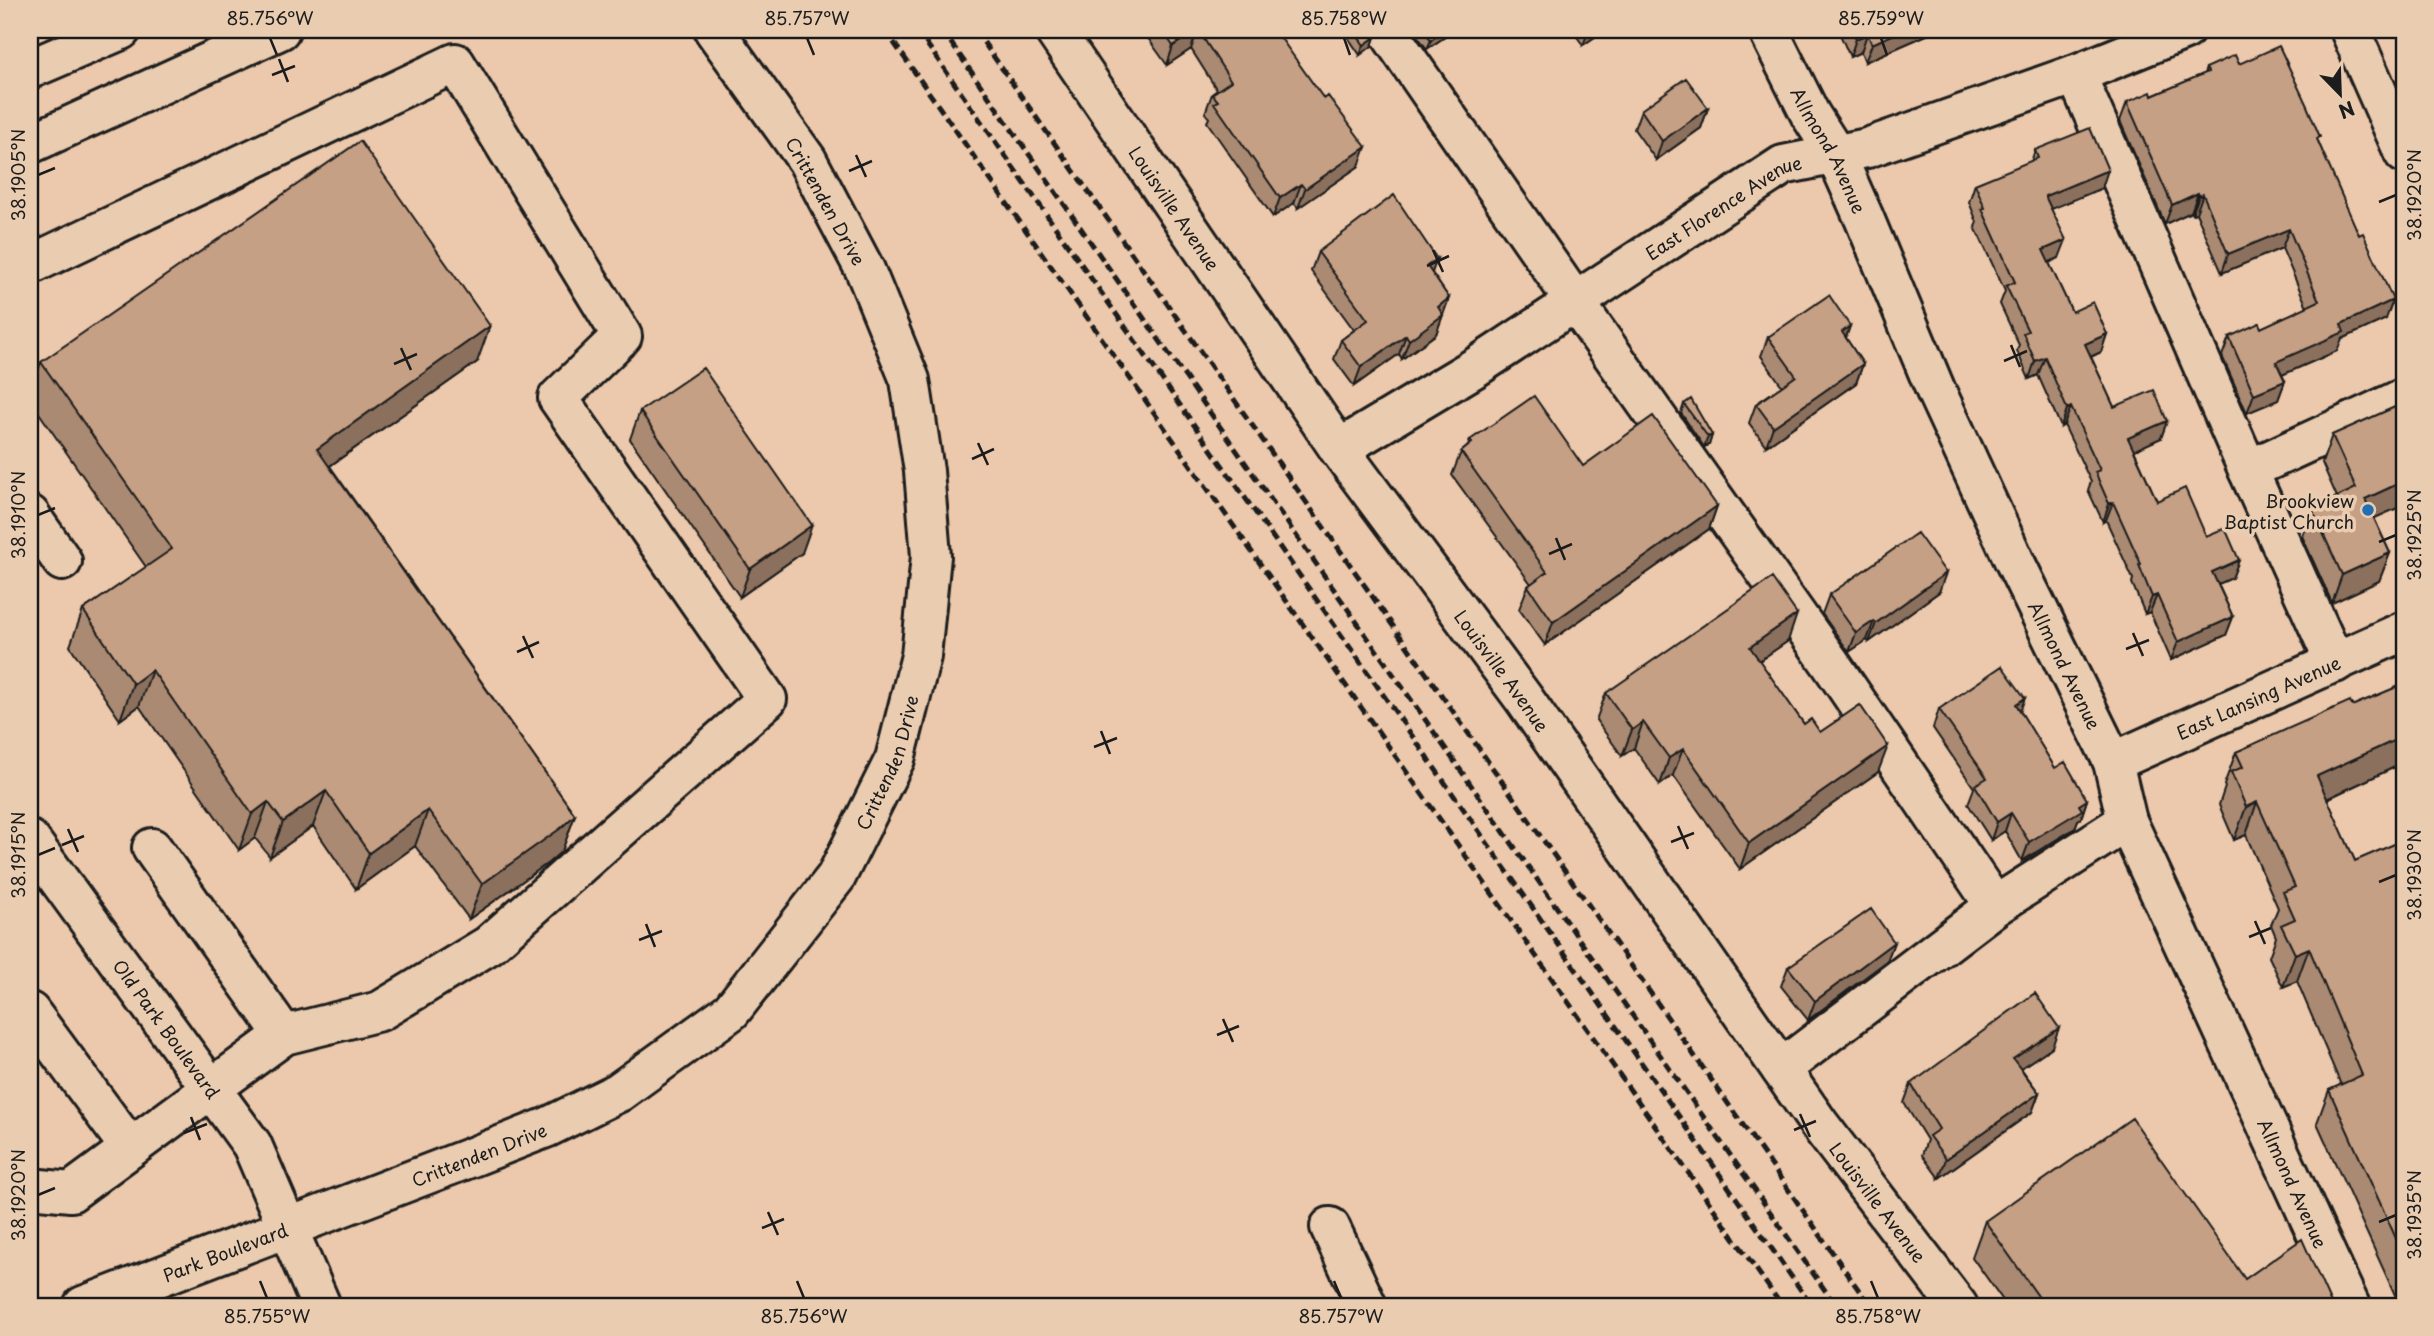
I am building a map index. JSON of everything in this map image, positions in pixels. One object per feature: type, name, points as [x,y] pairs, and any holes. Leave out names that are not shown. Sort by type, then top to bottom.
[{"type":"main road","points":[[30,69],[121,30]]},
{"type":"main road","points":[[30,144],[280,30]]},
{"type":"main road","name":"Crittenden Drive","points":[[288,1227],[548,1127],[619,1092],[731,1011],[836,877],[895,759],[921,656],[931,556],[924,471],[910,380],[865,270],[807,160],[714,30]]},
{"type":"main road","name":"Louisville Avenue","points":[[1054,30],[1339,449],[1524,699],[1819,1124],[1958,1306]]},
{"type":"main road","points":[[1387,30],[1575,302],[1832,664],[1995,906]]},
{"type":"main road","name":"Allmond Avenue","points":[[1768,30],[1810,114],[1836,155],[1936,391],[2014,560],[2113,762],[2127,821],[2350,1306]]},
{"type":"main road","name":"East Florence Avenue","points":[[1339,449],[1476,367],[1783,165],[1867,148],[2076,74],[2185,30]]},
{"type":"main road","points":[[2350,30],[2404,153]]},
{"type":"main road","points":[[30,265],[455,62],[622,336],[558,398],[767,699],[489,945],[380,1011],[284,1035],[71,1192],[30,1188]]},
{"type":"main road","points":[[2076,74],[2335,663]]},
{"type":"main road","points":[[2248,470],[2404,398]]},
{"type":"main road","points":[[30,514],[62,561]]},
{"type":"main road","name":"East Lansing Avenue","points":[[2113,762],[2404,631]]},
{"type":"main road","points":[[1781,1069],[1995,906],[2127,821]]},
{"type":"main road","name":"Old Park Boulevard","points":[[30,840],[252,1145],[288,1227]]},
{"type":"main road","points":[[152,848],[284,1035]]},
{"type":"main road","points":[[30,1012],[130,1148]]},
{"type":"main road","name":"Park Boulevard","points":[[83,1306],[288,1227],[321,1306]]},
{"type":"main road","points":[[1330,1227],[1367,1306]]},
{"type":"building","points":[[1162,30],[1198,30],[1173,46]]},
{"type":"building","points":[[1198,30],[1275,30],[1324,99],[1328,96],[1366,147],[1305,189],[1301,184],[1280,198],[1214,103],[1218,101],[1212,94],[1231,81]]},
{"type":"building","points":[[1353,30],[1372,30],[1375,37],[1364,45]]},
{"type":"building","points":[[1424,30],[1445,30],[1431,40]]},
{"type":"building","points":[[1852,30],[1903,30],[1872,44],[1867,34],[1856,39]]},
{"type":"building","points":[[2279,46],[2307,106],[2320,137],[2317,139],[2359,235],[2363,233],[2393,300],[2341,324],[2344,332],[2276,362],[2285,381],[2254,394],[2229,337],[2259,323],[2261,328],[2319,301],[2289,229],[2228,254],[2203,194],[2199,196],[2198,193],[2172,205],[2127,102],[2151,92],[2152,96],[2208,72],[2206,68],[2235,55],[2239,64]]},
{"type":"building","points":[[1686,78],[1708,108],[1662,141],[1641,110]]},
{"type":"building","points":[[2090,128],[2108,170],[2045,196],[2066,240],[2043,250],[2072,312],[2093,302],[2107,334],[2085,344],[2114,407],[2154,390],[2167,421],[2128,438],[2157,501],[2185,488],[2206,536],[2225,528],[2239,560],[2212,572],[2233,617],[2178,642],[2157,595],[2152,597],[2139,565],[2141,564],[2113,502],[2109,504],[2095,472],[2100,470],[2071,407],[2067,409],[2045,357],[2035,361],[2023,333],[2028,331],[2006,286],[2015,282],[1982,209],[1985,208],[1975,184],[2038,158],[2035,150]]},
{"type":"building","points":[[360,141],[490,326],[317,449],[575,815],[482,884],[428,810],[369,853],[326,791],[283,822],[268,802],[252,814],[152,670],[133,684],[83,610],[172,549],[41,362]]},
{"type":"building","points":[[1394,195],[1437,259],[1427,266],[1449,298],[1438,307],[1443,315],[1409,340],[1406,335],[1361,367],[1341,340],[1368,320],[1318,252]]},
{"type":"building","points":[[1829,295],[1850,326],[1842,332],[1863,364],[1773,427],[1756,404],[1796,376],[1768,337]]},
{"type":"building","points":[[703,368],[812,525],[750,569],[640,411]]},
{"type":"building","points":[[1534,396],[1583,466],[1653,416],[1717,506],[1553,622],[1528,586],[1547,572],[1461,452],[1472,443],[1470,440]]},
{"type":"building","points":[[1691,399],[1712,435],[1708,437],[1684,404]]},
{"type":"building","points":[[2404,403],[2404,481],[2365,499],[2390,553],[2342,575],[2312,509],[2356,488],[2332,435]]},
{"type":"building","points":[[1917,533],[1946,573],[1876,623],[1874,621],[1856,633],[1829,595]]},
{"type":"building","points":[[1772,578],[1797,614],[1750,647],[1804,724],[1811,719],[1820,732],[1860,705],[1888,746],[1749,843],[1683,749],[1669,758],[1643,722],[1632,730],[1606,693]]},
{"type":"building","points":[[2002,666],[2025,698],[2016,704],[2055,768],[2065,762],[2087,800],[2079,805],[2082,810],[2029,842],[2011,813],[1997,822],[1975,785],[1987,778],[1939,709]]},
{"type":"building","points":[[2404,684],[2404,736],[2317,776],[2355,861],[2404,840],[2404,1256],[2329,1090],[2362,1075],[2309,948],[2295,954],[2281,925],[2295,919],[2283,892],[2295,887],[2257,802],[2246,807],[2231,772],[2243,767],[2236,752],[2350,701],[2352,706]]},
{"type":"building","points":[[1871,909],[1894,942],[1815,1001],[1788,967]]},
{"type":"building","points":[[2035,993],[2059,1028],[2013,1059],[2039,1093],[1946,1159],[1929,1136],[1939,1129],[1911,1084]]},
{"type":"building","points":[[2132,1118],[2245,1279],[2302,1239],[2332,1306],[2045,1306],[1985,1221]]},
{"type":"railway","points":[[885,30],[1782,1306]]},
{"type":"railway","points":[[917,30],[1812,1306]]},
{"type":"railway","points":[[942,30],[1836,1306]]},
{"type":"railway","points":[[975,30],[1870,1306]]},
{"type":"place","name":"Brookview Baptist Church","points":[[2368,510]]}]
